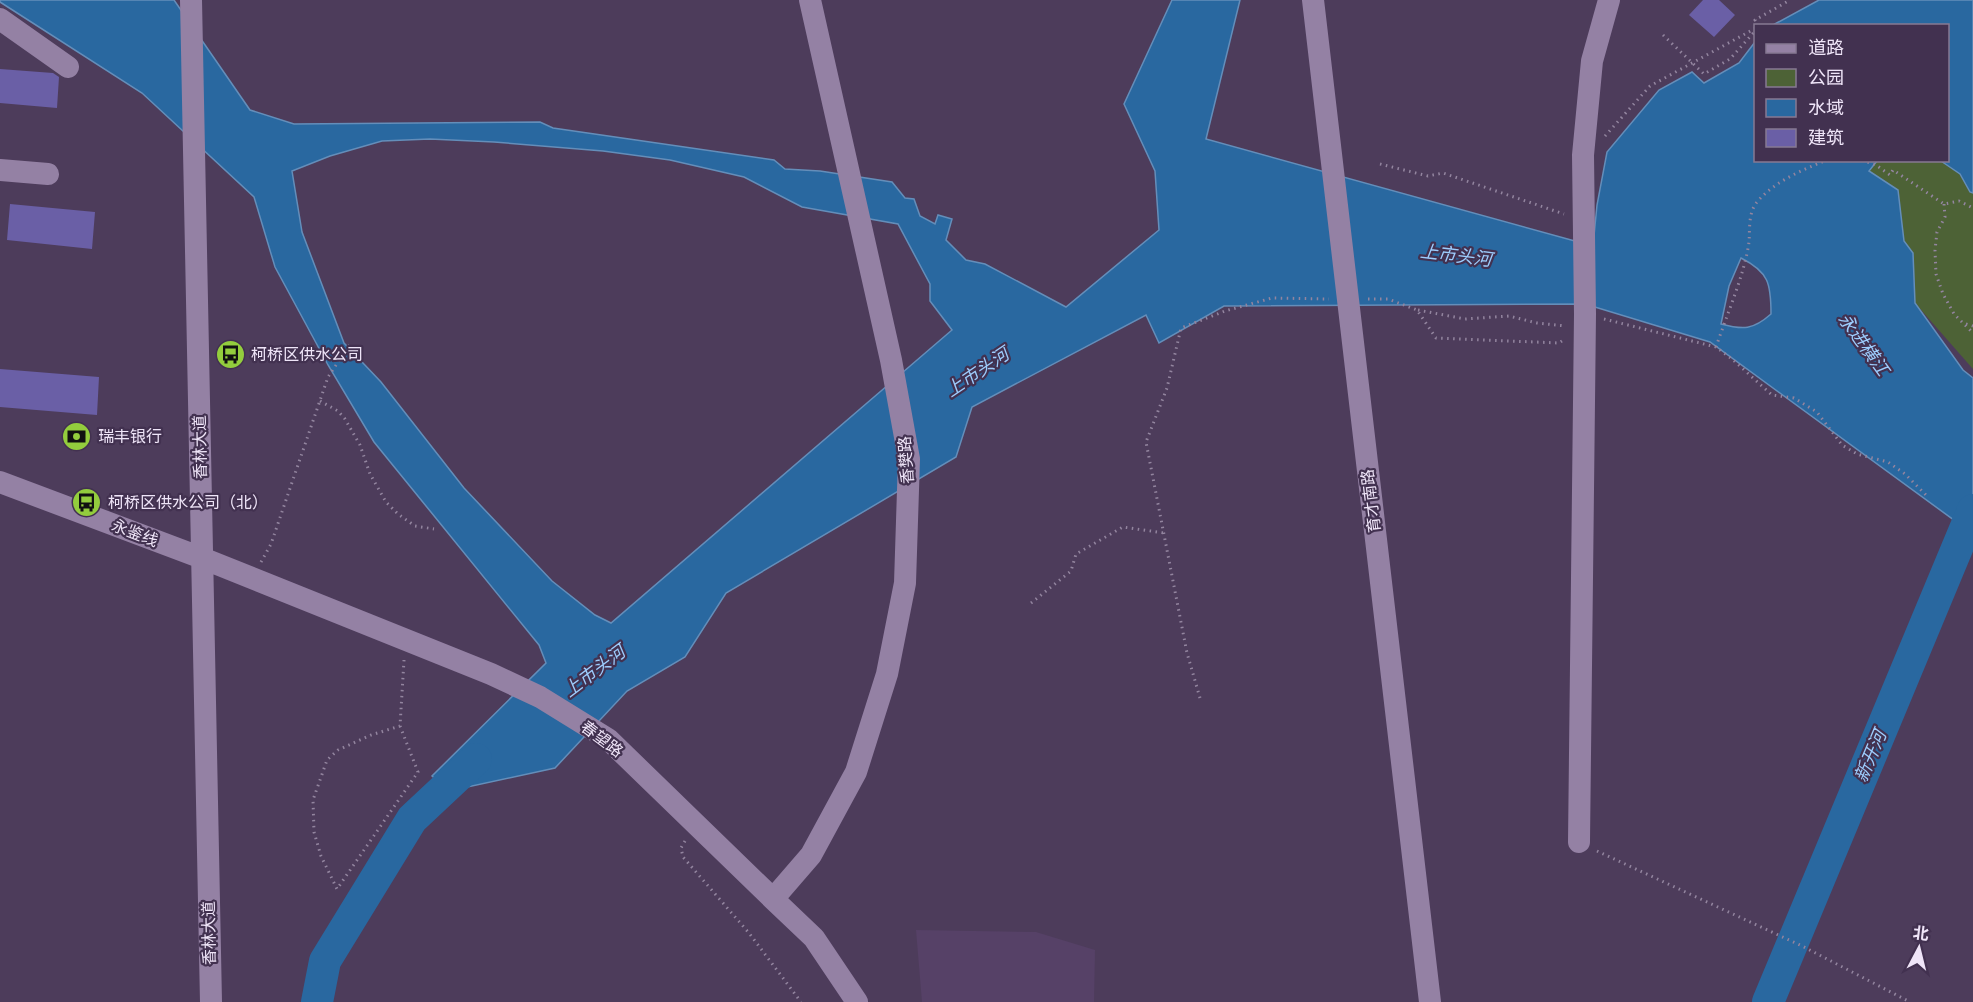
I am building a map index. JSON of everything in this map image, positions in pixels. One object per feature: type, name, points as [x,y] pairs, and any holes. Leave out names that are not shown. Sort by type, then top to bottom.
[{"type":"street","name":"香林大道","points":[[192,0],[211,1002]]},
{"type":"street","name":"香樊路","points":[[773,898],[811,855],[856,772],[887,674],[905,583],[909,459],[891,360],[810,0]]},
{"type":"street","name":"育才南路","points":[[1313,0],[1430,1002]]},
{"type":"street","points":[[1579,842],[1585,321],[1583,155],[1592,61],[1609,0]]},
{"type":"street","points":[[0,19],[68,67]]},
{"type":"street","points":[[0,170],[48,174]]},
{"type":"street","name":"永鉴线","points":[[0,483],[202,558]]},
{"type":"street","name":"春望路","points":[[202,558],[491,674],[540,697],[608,740],[814,938],[857,1002]]},
{"type":"path","points":[[1756,24],[1755,20],[1790,0]]},
{"type":"path","points":[[1583,155],[1609,132],[1650,86],[1754,30]]},
{"type":"path","points":[[1663,35],[1704,74],[1730,59],[1754,31]]},
{"type":"path","points":[[1716,348],[1744,263],[1749,244],[1750,216],[1755,204],[1768,191],[1796,173],[1822,162]]},
{"type":"path","points":[[1868,162],[1890,175],[1893,171],[1944,204],[1959,201],[1973,208]]},
{"type":"path","points":[[1380,164],[1428,176],[1443,173],[1567,215],[1570,199],[1585,211]]},
{"type":"path","points":[[1944,204],[1945,217],[1937,232],[1936,274],[1943,294],[1954,314],[1973,333]]},
{"type":"path","points":[[1200,698],[1187,653],[1146,442],[1167,388],[1181,328],[1225,311],[1272,298],[1348,301],[1388,299],[1417,310],[1465,319],[1509,316],[1538,323],[1585,321]]},
{"type":"path","points":[[1417,310],[1436,338],[1559,343],[1585,321]]},
{"type":"path","points":[[1612,321],[1716,348],[1772,394],[1794,398],[1817,412],[1842,445],[1857,454],[1888,462],[1905,474],[1926,495]]},
{"type":"path","points":[[1964,324],[1973,326]]},
{"type":"path","points":[[252,578],[271,544],[328,377],[351,343]]},
{"type":"path","points":[[320,401],[338,411],[345,419],[360,445],[370,474],[386,502],[415,526],[434,530]]},
{"type":"path","points":[[1031,603],[1071,571],[1076,554],[1123,527],[1164,532]]},
{"type":"path","points":[[400,726],[371,735],[338,750],[327,760],[314,800],[314,832],[321,856],[337,889],[418,772],[400,726],[406,639]]},
{"type":"path","points":[[696,825],[681,848],[682,857],[749,933],[801,1002]]},
{"type":"path","points":[[1579,842],[1802,946],[1910,1002]]},
{"type":"shaded area","points":[[916,930],[1036,932],[1095,950],[1094,1002],[922,1002]]},
{"type":"green space","points":[[1876,162],[1942,162],[1960,174],[1970,192],[1973,193],[1973,369],[1915,303],[1913,253],[1904,241],[1898,191],[1869,171]]},
{"type":"water","name":"永进横江","points":[[0,0],[174,0],[250,110],[294,124],[540,122],[553,128],[774,160],[785,169],[820,171],[892,182],[905,198],[914,199],[920,216],[935,224],[938,215],[952,219],[946,240],[966,260],[985,264],[1066,307],[1159,230],[1155,171],[1124,104],[1172,0],[1240,0],[1206,139],[1593,246],[1597,205],[1607,152],[1659,90],[1692,72],[1704,83],[1739,63],[1754,43],[1754,162],[1876,162],[1869,171],[1898,190],[1904,241],[1913,253],[1915,303],[1963,370],[1973,378],[1973,534],[1710,342],[1585,304],[1224,306],[1159,343],[1146,315],[972,407],[956,457],[726,593],[685,657],[627,691],[555,768],[449,791],[432,776],[546,663],[539,645],[374,442],[328,365],[275,267],[254,197],[142,93]],"holes":[[[430,139],[603,151],[670,160],[744,177],[802,207],[898,224],[930,284],[930,301],[952,330],[611,623],[595,615],[552,581],[464,488],[381,382],[344,343],[302,232],[292,171],[330,156],[382,141]],[[1741,258],[1763,274],[1769,287],[1771,314],[1753,326],[1742,328],[1721,324],[1729,286]]]},
{"type":"water","points":[[1819,0],[1973,0],[1973,193],[1970,192],[1960,174],[1942,162],[1949,162],[1949,24],[1775,24]]},
{"type":"building","points":[[1703,0],[1719,0],[1735,15],[1714,37],[1689,15]]},
{"type":"building","points":[[0,69],[53,73],[59,77],[57,108],[0,103]]},
{"type":"building","points":[[10,204],[95,212],[92,249],[7,240]]},
{"type":"building","points":[[0,369],[99,377],[97,415],[0,407]]},
{"type":"waterway","name":"新开河","points":[[1768,1002],[1973,510]]},
{"type":"waterway","name":"上市头河","points":[[317,1002],[325,961],[412,819],[476,759]]},
{"type":"place","name":"柯桥区供水公司","points":[[230,354]]},
{"type":"place","name":"瑞丰银行","points":[[77,436]]},
{"type":"place","name":"柯桥区供水公司（北）","points":[[87,502]]}]
